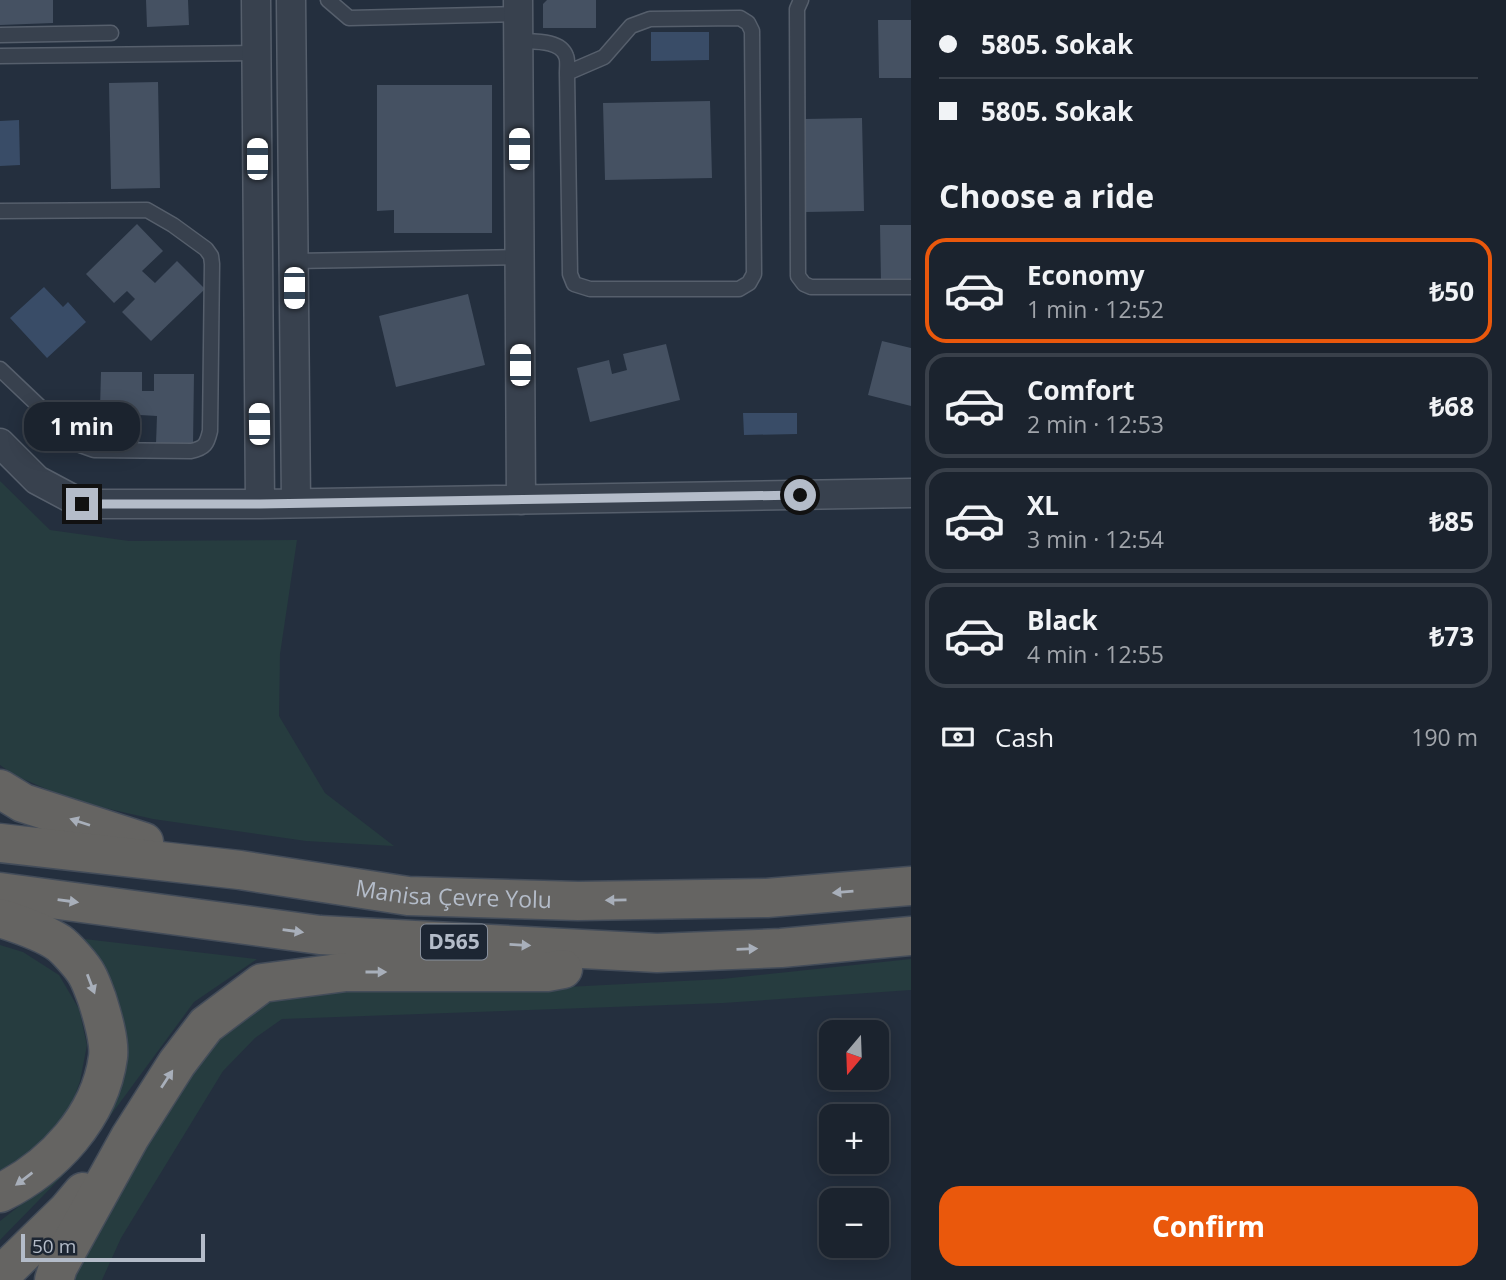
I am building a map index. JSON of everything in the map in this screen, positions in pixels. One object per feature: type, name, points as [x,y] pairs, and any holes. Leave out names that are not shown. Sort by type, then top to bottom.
[{"type":"highway","points":[[0,789],[23,803],[240,870]]},
{"type":"highway","name":"Manisa Çevre Yolu","points":[[0,843],[240,870],[408,896],[578,901],[767,898],[911,886]]},
{"type":"highway","name":"Manisa Çevre Yolu","points":[[0,892],[320,934],[657,953],[781,948],[911,936]]},
{"type":"highway","points":[[0,918],[23,925],[59,943],[87,973],[102,1015],[109,1054],[101,1087],[88,1116],[65,1146],[20,1183],[0,1193]]},
{"type":"highway","points":[[54,1280],[58,1267],[130,1136],[177,1063],[206,1025],[262,983],[346,972],[547,972],[657,953]]},
{"type":"highway","points":[[0,1276],[67,1211],[130,1136]]},
{"type":"street","points":[[256,0],[260,504]]},
{"type":"street","points":[[291,0],[296,503]]},
{"type":"street","points":[[518,19],[521,500]]},
{"type":"street","points":[[0,443],[37,480],[82,504],[260,504],[911,493]]},
{"type":"lane","points":[[328,0],[349,18],[518,19],[562,49],[567,57],[567,73],[570,274],[574,284],[590,289],[740,289],[749,284],[754,274],[752,32],[748,23],[740,18],[650,19],[631,26],[604,57],[567,73]]},
{"type":"lane","points":[[801,0],[797,9],[798,276],[804,284],[811,287],[911,287]]},
{"type":"lane","points":[[0,35],[111,33]]},
{"type":"lane","points":[[0,56],[257,52]]},
{"type":"lane","points":[[0,211],[147,210],[206,249],[212,264],[210,431],[207,442],[201,449],[191,451],[94,450],[80,445],[0,369]]},
{"type":"lane","points":[[293,261],[519,257]]},
{"type":"green space","points":[[0,481],[50,530],[129,541],[297,540],[280,654],[279,716],[325,793],[394,846],[306,841],[153,819],[74,801],[14,775],[0,765]]},
{"type":"green space","points":[[76,938],[257,959],[194,1002],[77,1161],[117,1085]]},
{"type":"green space","points":[[0,945],[23,952],[59,975],[79,1009],[87,1045],[80,1081],[70,1110],[47,1138],[17,1164],[0,1173]]},
{"type":"green space","points":[[911,959],[911,990],[723,1003],[282,1019],[255,1038],[223,1071],[121,1238],[102,1280],[74,1280],[98,1226],[208,1047],[233,1020],[285,991],[527,989],[722,979]]},
{"type":"green space","points":[[77,1161],[0,1240],[0,1221]]},
{"type":"water","points":[[651,32],[709,32],[709,60],[651,61]]},
{"type":"water","points":[[19,120],[20,165],[0,166],[0,121]]},
{"type":"water","points":[[44,287],[63,307],[68,302],[86,322],[47,358],[10,318]]},
{"type":"water","points":[[743,413],[797,413],[797,434],[744,435]]},
{"type":"building","points":[[0,0],[53,0],[53,23],[0,25]]},
{"type":"building","points":[[146,0],[188,0],[189,25],[147,27]]},
{"type":"building","points":[[547,0],[596,0],[596,28],[543,28],[543,4]]},
{"type":"building","points":[[878,20],[911,20],[911,78],[879,78]]},
{"type":"building","points":[[158,82],[160,188],[111,189],[109,83]]},
{"type":"building","points":[[377,85],[492,85],[492,233],[394,233],[394,210],[377,211]]},
{"type":"building","points":[[710,101],[712,178],[605,180],[603,103]]},
{"type":"building","points":[[862,118],[864,211],[806,212],[804,119]]},
{"type":"building","points":[[137,224],[163,251],[142,271],[155,283],[177,261],[205,289],[151,341],[122,312],[135,299],[127,291],[114,303],[86,274]]},
{"type":"building","points":[[880,225],[911,225],[911,282],[881,282]]},
{"type":"building","points":[[468,294],[485,365],[396,387],[379,316]]},
{"type":"building","points":[[882,341],[911,348],[911,406],[868,395]]},
{"type":"building","points":[[666,344],[680,400],[590,422],[577,368],[609,360],[612,374],[627,370],[623,354]]},
{"type":"building","points":[[101,372],[142,372],[142,391],[154,391],[154,374],[194,374],[193,445],[156,444],[157,416],[140,415],[139,447],[99,446]]},
{"type":"route","points":[[82,504],[260,504],[800,495]]}]
